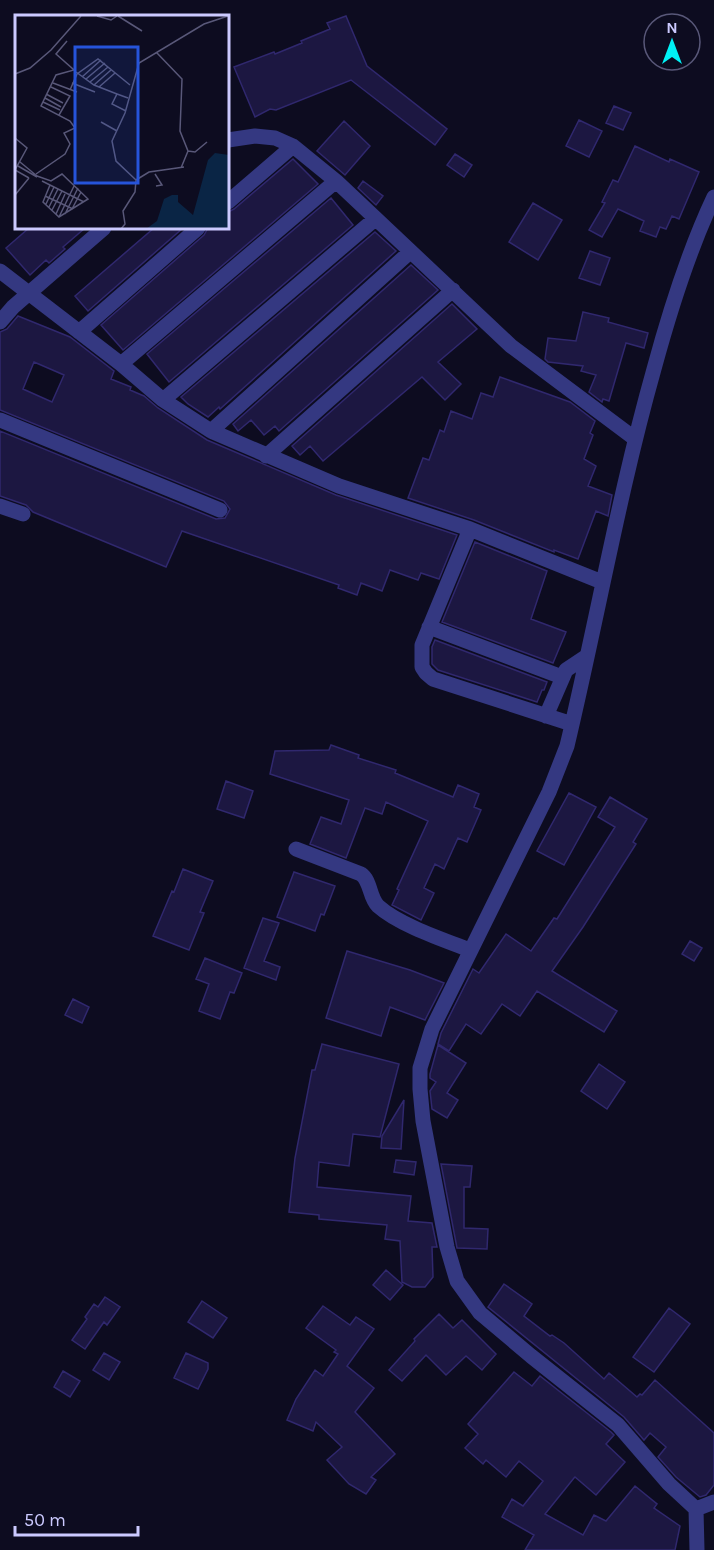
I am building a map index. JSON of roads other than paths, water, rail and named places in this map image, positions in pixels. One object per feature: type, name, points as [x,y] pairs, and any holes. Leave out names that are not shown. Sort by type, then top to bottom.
[{"type":"street","points":[[230,140],[255,136],[275,138],[293,146],[336,182],[511,346],[634,438]]},
{"type":"street","points":[[230,200],[293,146]]},
{"type":"street","points":[[121,364],[336,182]]},
{"type":"street","points":[[697,1550],[696,1509],[669,1484],[618,1425],[480,1312],[458,1281],[447,1248],[423,1121],[420,1079],[425,1048],[432,1029],[549,792],[567,746],[634,438],[674,298],[714,197]]},
{"type":"street","points":[[163,400],[375,219]]},
{"type":"street","points":[[0,322],[13,307],[103,230]]},
{"type":"street","points":[[79,332],[196,230]]},
{"type":"street","points":[[211,431],[410,252]]},
{"type":"street","points":[[0,271],[121,364],[163,400],[211,431],[339,486],[470,529],[602,582]]},
{"type":"street","points":[[266,456],[453,290]]},
{"type":"street","points":[[0,420],[220,510]]},
{"type":"street","points":[[0,506],[23,514]]},
{"type":"street","points":[[470,529],[422,645],[422,667],[433,679],[572,724]]},
{"type":"street","points":[[429,627],[562,677]]},
{"type":"street","points":[[546,716],[562,677],[570,666],[587,656]]},
{"type":"street","points":[[296,849],[361,874],[366,879],[374,901],[386,911],[423,932],[470,950]]},
{"type":"street","points":[[696,1509],[714,1502]]}]
